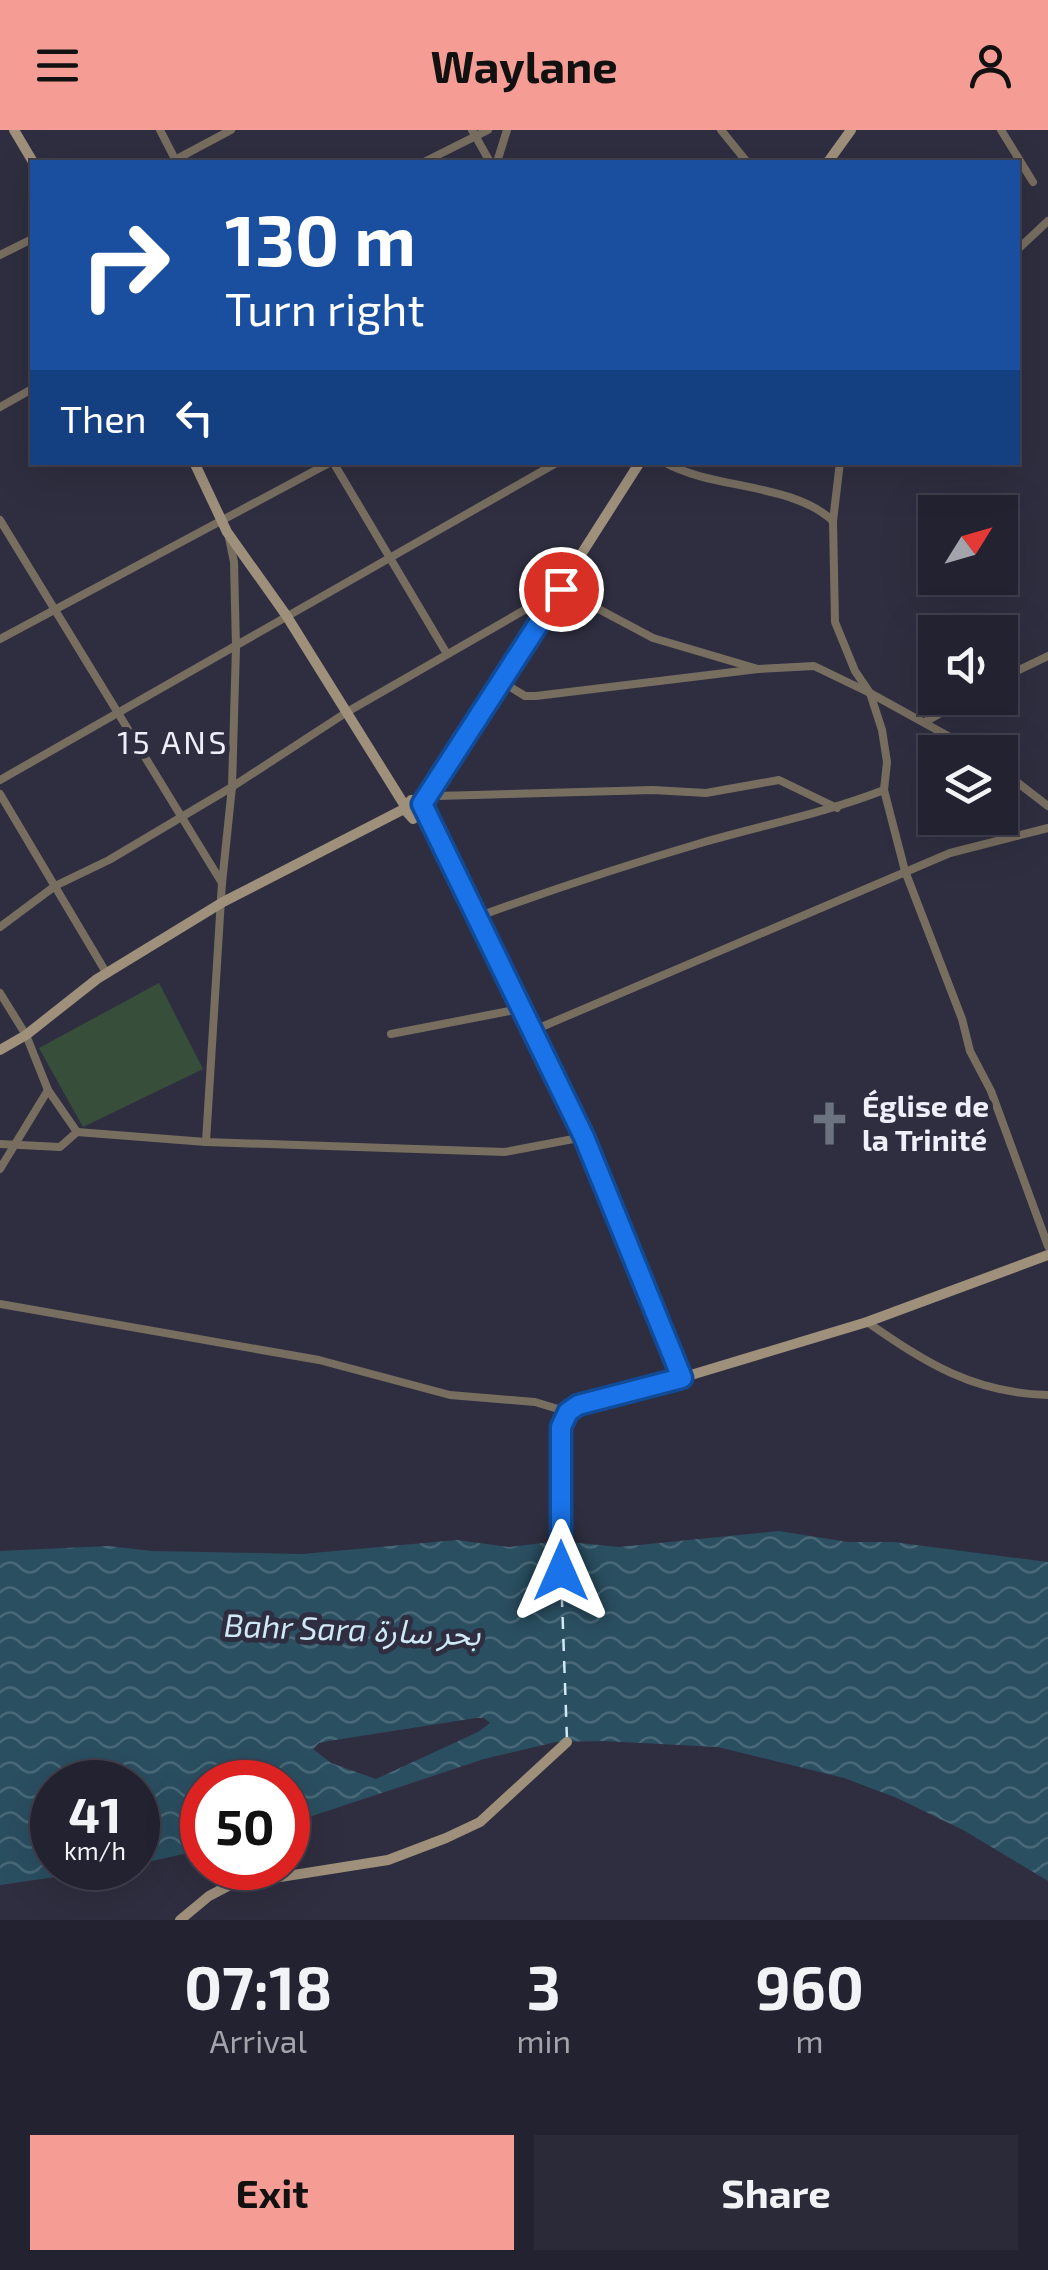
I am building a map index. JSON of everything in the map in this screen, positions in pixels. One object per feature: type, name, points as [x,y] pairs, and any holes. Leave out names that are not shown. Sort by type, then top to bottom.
[{"type":"main road","points":[[14,130],[31,160]]},
{"type":"main road","points":[[829,160],[850,130]]},
{"type":"main road","points":[[196,465],[226,526],[405,807]]},
{"type":"main road","points":[[423,807],[638,465]]},
{"type":"main road","points":[[0,1050],[107,974],[222,902],[415,800],[423,807],[584,1137],[682,1378]]},
{"type":"main road","points":[[561,1571],[561,1427],[568,1412],[591,1400],[682,1378],[866,1322],[1048,1255]]},
{"type":"main road","points":[[180,1920],[208,1896],[230,1885],[388,1860],[446,1838],[480,1822],[567,1742]]},
{"type":"street","points":[[160,130],[174,160]]},
{"type":"street","points":[[178,160],[231,130]]},
{"type":"street","points":[[428,160],[473,134],[488,130]]},
{"type":"street","points":[[495,160],[507,130]]},
{"type":"street","points":[[721,130],[746,160]]},
{"type":"street","points":[[1001,130],[1019,160]]},
{"type":"street","points":[[473,134],[492,160]]},
{"type":"street","points":[[1020,161],[1033,182]]},
{"type":"street","points":[[1020,247],[1048,221]]},
{"type":"street","points":[[0,255],[30,240]]},
{"type":"street","points":[[0,407],[30,389]]},
{"type":"street","points":[[0,639],[226,526],[327,465]]},
{"type":"street","points":[[334,465],[446,654]]},
{"type":"street","points":[[0,780],[553,465]]},
{"type":"street","points":[[670,465],[692,476],[736,483],[820,508],[833,521]]},
{"type":"street","points":[[840,465],[833,521],[835,622],[854,671],[870,693],[882,730],[887,762],[884,790],[905,871],[956,1001],[970,1051],[991,1091],[1048,1246]]},
{"type":"street","points":[[0,520],[222,882]]},
{"type":"street","points":[[206,1142],[222,882],[232,787],[236,647],[234,562],[226,526]]},
{"type":"street","points":[[0,926],[55,886],[110,860],[347,712],[561,589],[653,638],[758,669]]},
{"type":"street","points":[[1018,670],[1048,656]]},
{"type":"street","points":[[502,682],[525,696],[536,696],[758,669],[814,666],[948,735]]},
{"type":"street","points":[[925,722],[937,715]]},
{"type":"street","points":[[423,807],[437,796],[653,790],[706,793],[779,780],[838,808]]},
{"type":"street","points":[[1018,783],[1048,806]]},
{"type":"street","points":[[476,917],[567,884],[838,808],[884,790]]},
{"type":"street","points":[[0,794],[107,974]]},
{"type":"street","points":[[532,1031],[950,852],[1048,828]]},
{"type":"street","points":[[0,993],[26,1035],[48,1090],[77,1132]]},
{"type":"street","points":[[391,1034],[520,1009]]},
{"type":"street","points":[[2,1164],[48,1090]]},
{"type":"street","points":[[0,1144],[60,1147],[77,1132],[206,1142],[505,1152],[584,1137]]},
{"type":"street","points":[[0,1304],[319,1360],[450,1396],[535,1402],[568,1412]]},
{"type":"street","points":[[866,1322],[955,1377],[1014,1394],[1048,1395]]},
{"type":"green space","points":[[159,983],[203,1069],[83,1127],[39,1048]]},
{"type":"water","name":"Bahr Sara بحر سارة","points":[[779,1531],[848,1542],[893,1542],[1048,1562],[1048,1881],[965,1831],[844,1778],[718,1747],[603,1741],[556,1742],[484,1759],[310,1817],[310,1760],[180,1760],[180,1855],[160,1859],[160,1760],[30,1760],[30,1881],[0,1885],[0,1551],[108,1546],[152,1551],[302,1554],[457,1540],[509,1547],[559,1541],[619,1547]],"holes":[[[476,1718],[490,1723],[376,1779],[331,1763],[313,1749],[329,1741]]]},
{"type":"ferry route","points":[[561,1573],[567,1740]]},
{"type":"place","name":"Église de la Trinité","points":[[829,1124]]},
{"type":"district","name":"15 ANS","points":[[173,743]]},
{"type":"route","points":[[561,589],[422,804],[584,1137],[682,1378],[591,1400],[568,1412],[561,1427],[561,1571]]}]
